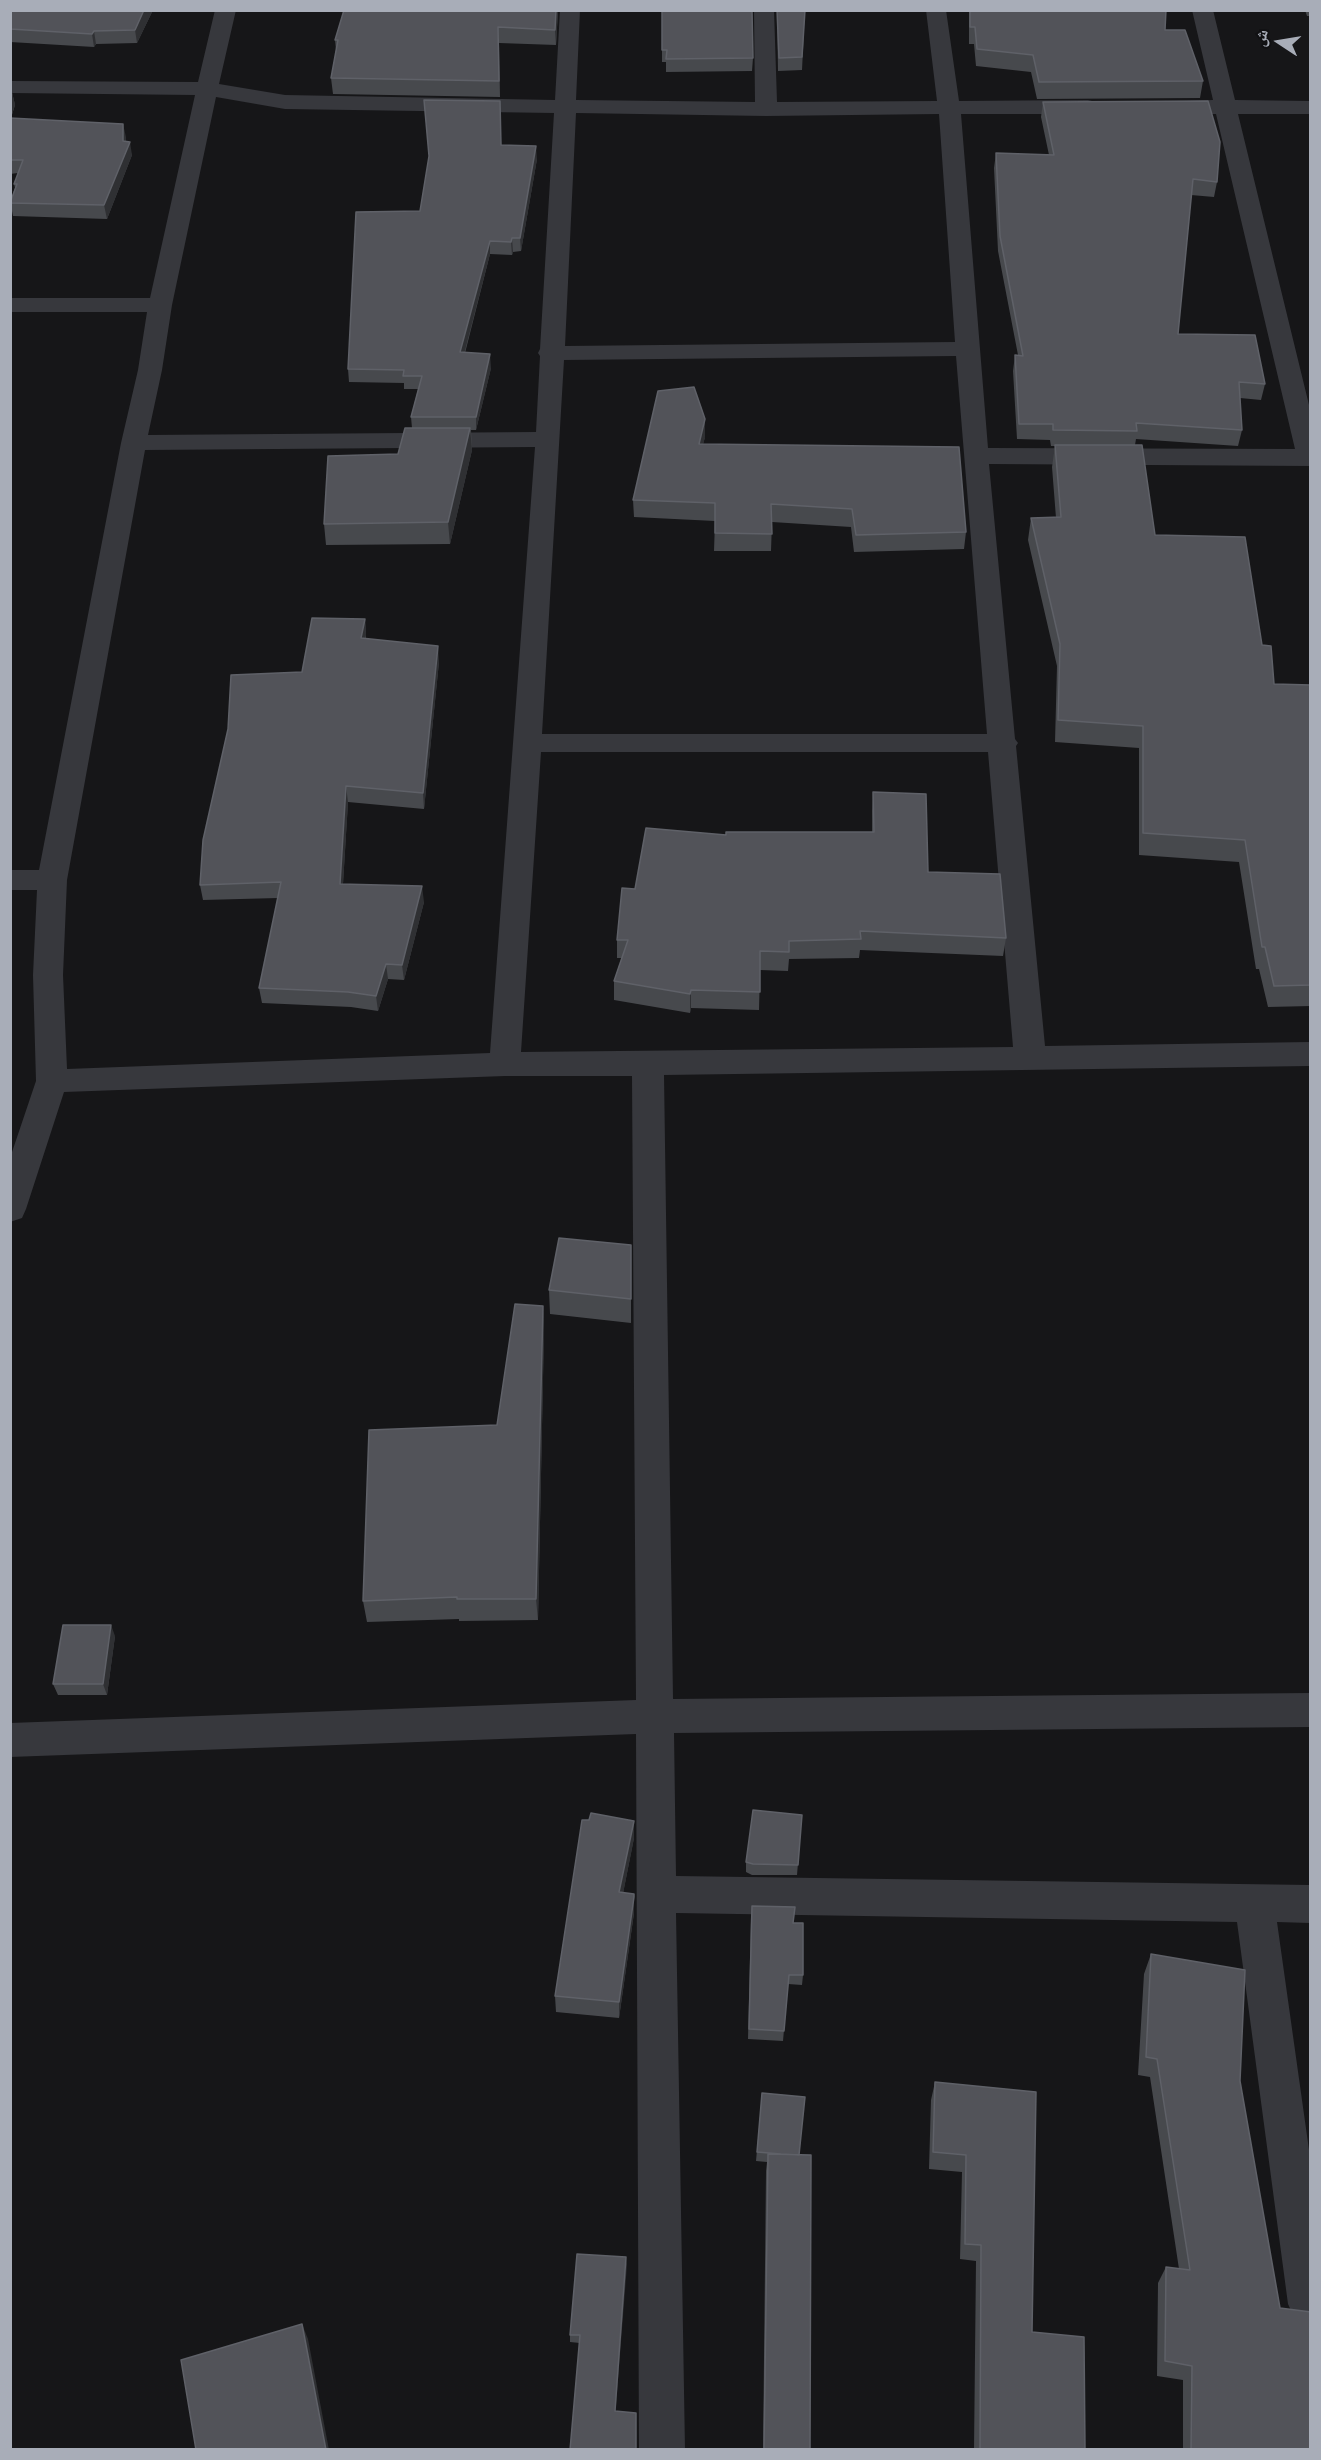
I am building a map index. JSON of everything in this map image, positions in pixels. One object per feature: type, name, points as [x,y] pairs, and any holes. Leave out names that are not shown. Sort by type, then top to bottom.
[{"type":"street","points":[[10,1209],[52,1081],[48,975],[52,880],[134,443],[150,370],[160,305],[226,10]]},
{"type":"street","points":[[505,1064],[548,439],[550,353],[570,10]]},
{"type":"street","points":[[764,10],[766,109]]},
{"type":"street","points":[[936,10],[949,107],[976,456],[1004,743],[1030,1058]]},
{"type":"street","points":[[976,456],[1310,457],[1202,10]]},
{"type":"street","points":[[10,87],[207,89],[285,102],[766,109],[1111,107]]},
{"type":"street","points":[[1146,107],[1311,107]]},
{"type":"street","points":[[10,305],[160,305]]},
{"type":"street","points":[[550,353],[968,349]]},
{"type":"street","points":[[134,443],[548,439]]},
{"type":"street","points":[[528,743],[1004,743]]},
{"type":"street","points":[[10,880],[52,880]]},
{"type":"street","points":[[52,1081],[505,1064],[1311,1054]]},
{"type":"street","points":[[648,1064],[662,2450]]},
{"type":"street","points":[[10,1740],[656,1716],[1311,1710]]},
{"type":"street","points":[[658,1894],[1311,1904]]},
{"type":"street","points":[[1254,1904],[1311,2304]]},
{"type":"building","points":[[10,10],[144,10],[135,30],[94,31],[92,34],[10,29]]},
{"type":"building","points":[[344,10],[556,10],[555,30],[498,27],[499,81],[331,78],[338,40],[335,40]]},
{"type":"building","points":[[662,10],[752,10],[753,58],[666,59],[667,50],[662,50]]},
{"type":"building","points":[[777,10],[805,10],[802,57],[779,58]]},
{"type":"building","points":[[970,10],[1166,10],[1165,30],[1185,30],[1203,81],[1039,82],[1033,55],[977,49],[975,27],[970,27]]},
{"type":"building","points":[[424,100],[500,101],[501,145],[536,146],[520,238],[512,238],[511,242],[490,241],[460,352],[490,354],[476,417],[411,417],[422,376],[403,376],[404,370],[348,369],[356,212],[420,211],[429,156]]},
{"type":"building","points":[[1208,101],[1220,142],[1217,182],[1193,179],[1178,334],[1255,335],[1265,384],[1239,382],[1242,430],[1136,423],[1137,431],[1053,430],[1053,424],[1019,424],[1015,355],[1023,356],[1000,236],[996,153],[1054,155],[1043,102]]},
{"type":"building","points":[[10,118],[123,124],[123,141],[130,142],[104,205],[10,203],[23,160],[10,160]]},
{"type":"building","points":[[694,387],[705,419],[699,444],[959,447],[966,532],[856,535],[852,509],[771,504],[772,534],[715,533],[715,503],[633,500],[658,391]]},
{"type":"building","points":[[405,428],[470,428],[448,522],[324,524],[328,456],[398,454]]},
{"type":"building","points":[[1055,445],[1142,445],[1155,535],[1245,537],[1262,645],[1271,646],[1274,684],[1311,685],[1311,985],[1274,986],[1265,947],[1262,947],[1245,840],[1143,833],[1143,726],[1058,720],[1060,644],[1031,518],[1061,517]]},
{"type":"building","points":[[312,618],[365,619],[361,638],[438,646],[423,793],[346,786],[340,884],[422,886],[402,965],[386,964],[376,996],[348,992],[259,988],[281,882],[200,885],[203,840],[228,729],[231,675],[302,672]]},
{"type":"building","points":[[873,792],[926,794],[928,872],[1000,874],[1006,938],[860,931],[861,939],[789,941],[789,952],[760,951],[760,992],[691,990],[690,994],[614,981],[628,940],[617,940],[622,888],[635,889],[646,828],[726,835],[726,832],[874,832]]},
{"type":"building","points":[[559,1238],[631,1245],[631,1299],[549,1290]]},
{"type":"building","points":[[515,1304],[543,1306],[536,1599],[457,1599],[457,1597],[363,1601],[369,1430],[497,1425]]},
{"type":"building","points":[[63,1625],[111,1625],[103,1684],[53,1684]]},
{"type":"building","points":[[753,1810],[802,1815],[798,1865],[746,1862]]},
{"type":"building","points":[[591,1813],[634,1821],[619,1892],[634,1894],[634,1897],[619,2002],[555,1996],[582,1820],[589,1820]]},
{"type":"building","points":[[752,1906],[795,1907],[793,1923],[803,1923],[803,1975],[789,1975],[784,2031],[749,2029]]},
{"type":"building","points":[[1151,1954],[1245,1970],[1240,2081],[1280,2308],[1311,2312],[1311,2450],[1191,2450],[1192,2366],[1165,2361],[1166,2267],[1190,2270],[1157,2059],[1146,2057]]},
{"type":"building","points":[[935,2082],[1036,2092],[1032,2332],[1084,2337],[1085,2450],[980,2450],[981,2245],[965,2244],[966,2155],[933,2152]]},
{"type":"building","points":[[762,2093],[805,2097],[799,2155],[757,2152]]},
{"type":"building","points":[[768,2154],[811,2155],[810,2450],[764,2450]]},
{"type":"building","points":[[577,2254],[626,2257],[615,2411],[636,2413],[636,2450],[570,2450],[580,2335],[570,2335]]},
{"type":"building","points":[[302,2324],[326,2450],[196,2450],[181,2360]]}]
